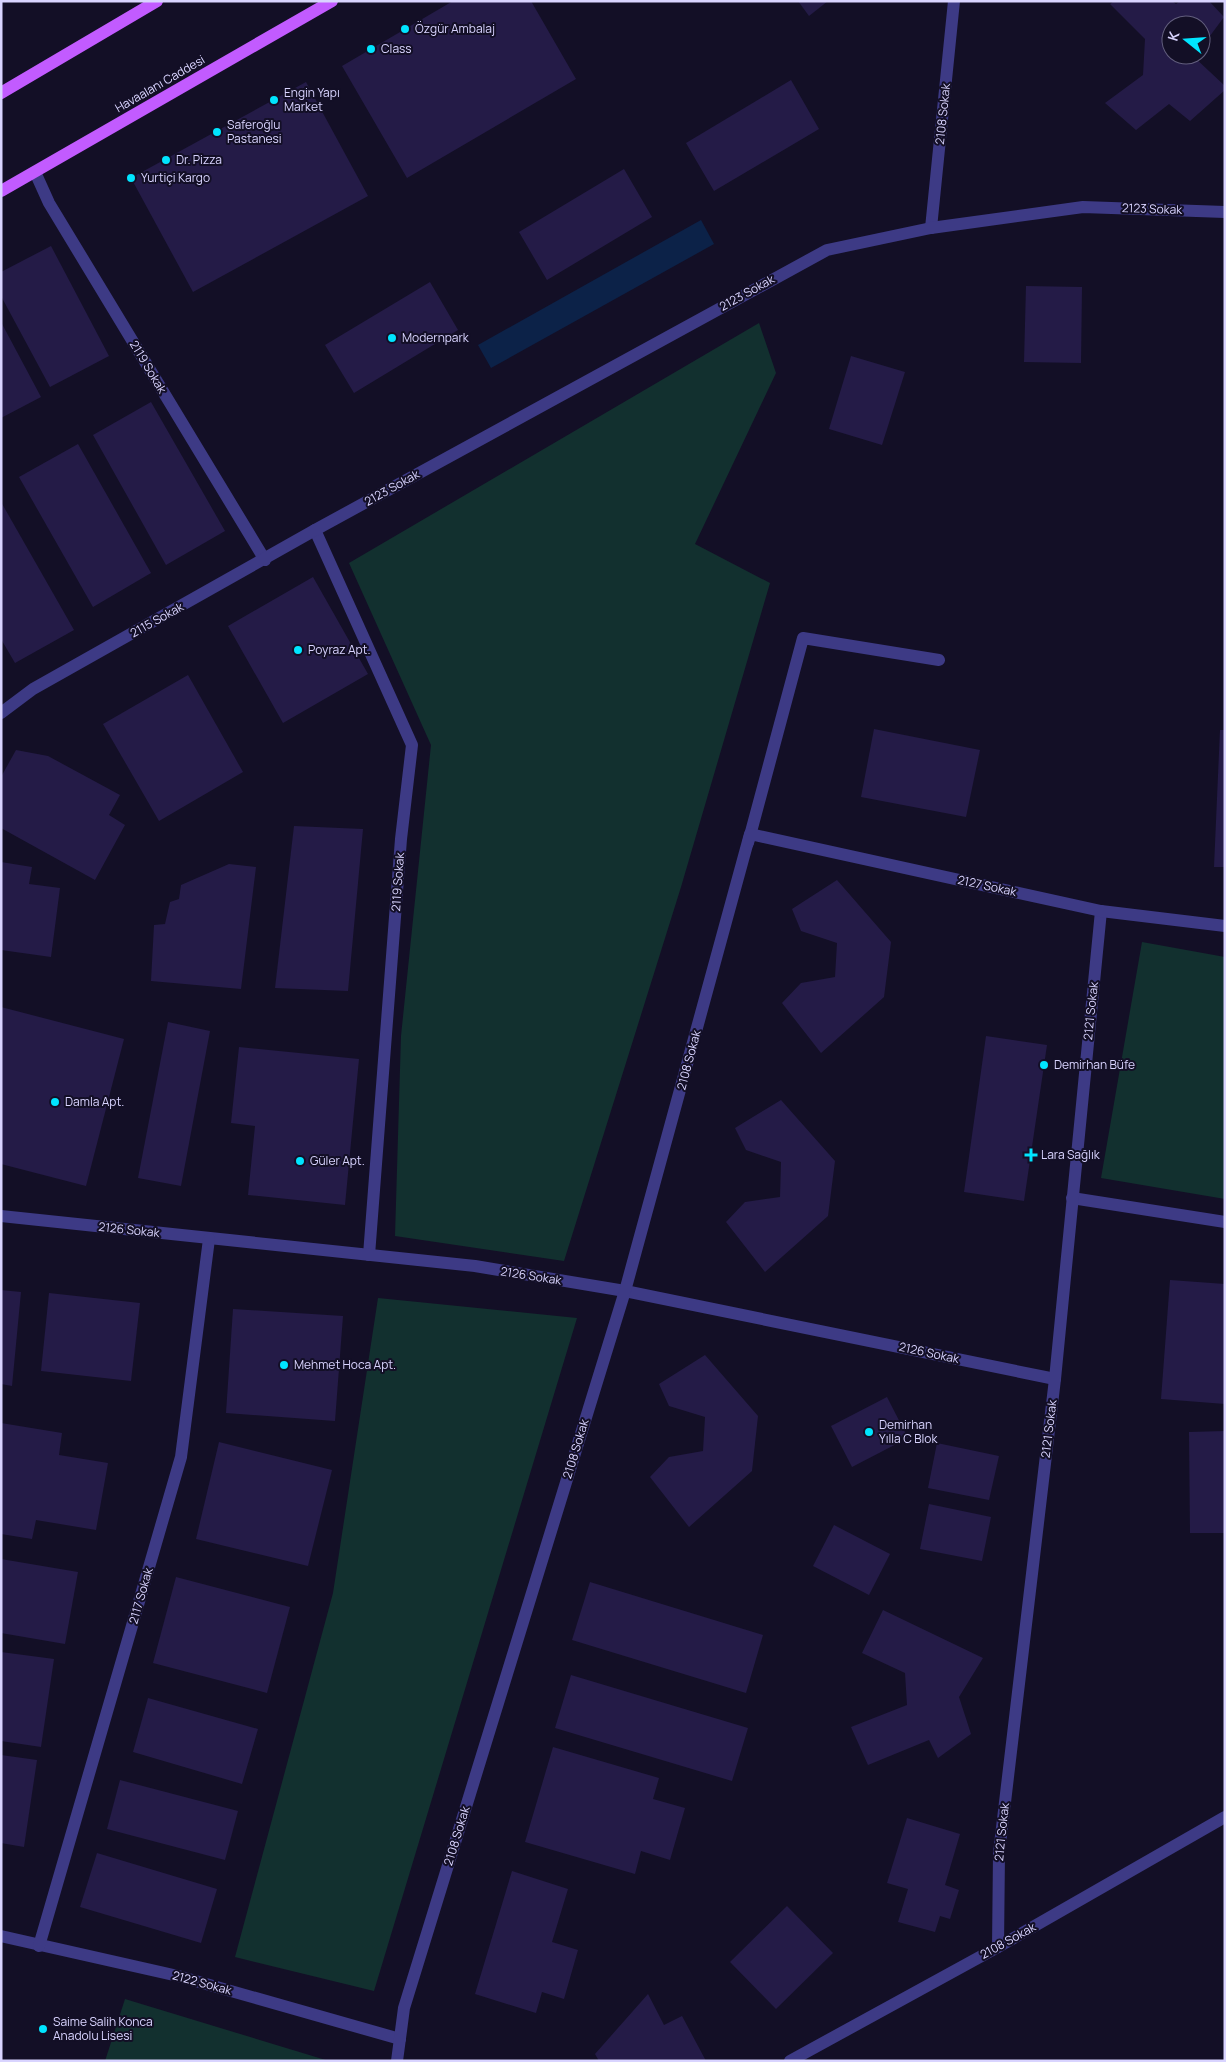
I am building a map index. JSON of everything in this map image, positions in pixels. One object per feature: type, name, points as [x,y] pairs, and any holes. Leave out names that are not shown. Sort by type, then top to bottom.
[{"type":"main road","points":[[1,93],[157,1]]},
{"type":"main road","name":"Havaalanı Caddesi","points":[[1,191],[332,1]]},
{"type":"street","name":"2108 Sokak","points":[[931,228],[954,1]]},
{"type":"street","name":"2119 Sokak","points":[[35,172],[49,203],[265,560]]},
{"type":"street","name":"2123 Sokak","points":[[315,530],[827,250],[931,228],[1083,207],[1225,212]]},
{"type":"street","name":"2119 Sokak","points":[[315,530],[412,745],[401,839],[369,1255]]},
{"type":"street","name":"2115 Sokak","points":[[1,712],[33,689],[265,560],[315,530]]},
{"type":"street","name":"2108 Sokak","points":[[397,2061],[407,1999],[625,1291],[803,638],[939,660]]},
{"type":"street","name":"2127 Sokak","points":[[749,839],[1101,911],[1225,926]]},
{"type":"street","name":"2121 Sokak","points":[[998,1947],[998,1853],[1055,1379],[1101,911]]},
{"type":"street","points":[[1072,1198],[1225,1222]]},
{"type":"street","name":"2126 Sokak","points":[[1,1216],[475,1266],[625,1291],[1055,1379]]},
{"type":"street","name":"2117 Sokak","points":[[39,1946],[181,1457],[209,1239]]},
{"type":"street","name":"2108 Sokak","points":[[790,2061],[998,1947],[1225,1817]]},
{"type":"street","name":"2122 Sokak","points":[[1,1936],[178,1976],[400,2039]]},
{"type":"green space","points":[[759,323],[776,373],[695,544],[770,583],[681,887],[564,1261],[395,1236],[401,1036],[431,745],[349,563]]},
{"type":"green space","points":[[1142,942],[1225,957],[1225,1199],[1101,1178]]},
{"type":"green space","points":[[378,1298],[577,1318],[374,1991],[235,1957],[333,1593]]},
{"type":"green space","points":[[125,1999],[329,2061],[105,2061]]},
{"type":"water","points":[[701,220],[714,244],[491,368],[478,345]]},
{"type":"building","points":[[453,1],[531,1],[576,79],[407,178],[342,66]]},
{"type":"building","points":[[798,1],[828,1],[809,16]]},
{"type":"building","points":[[1114,1],[1172,1],[1176,4],[1180,1],[1209,1],[1224,17],[1211,35],[1211,15],[1161,15],[1161,65],[1203,65],[1225,86],[1225,90],[1190,121],[1169,104],[1136,130],[1105,103],[1143,75],[1145,39],[1110,4]]},
{"type":"building","points":[[791,80],[819,129],[714,191],[686,143]]},
{"type":"building","points":[[306,82],[368,196],[193,292],[131,178]]},
{"type":"building","points":[[624,169],[652,217],[547,280],[519,232]]},
{"type":"building","points":[[51,246],[109,356],[50,387],[1,296],[1,272]]},
{"type":"building","name":"Modernpark","points":[[430,282],[458,330],[354,393],[325,345]]},
{"type":"building","points":[[1026,286],[1082,287],[1081,363],[1024,362]]},
{"type":"building","points":[[1,322],[41,397],[1,418]]},
{"type":"building","points":[[851,356],[905,372],[882,445],[829,429]]},
{"type":"building","points":[[151,402],[225,531],[166,565],[93,435]]},
{"type":"building","points":[[78,444],[151,573],[93,607],[19,477]]},
{"type":"building","points":[[1,502],[74,630],[15,663],[1,639]]},
{"type":"building","name":"Poyraz Apt.","points":[[313,577],[368,674],[283,723],[228,626]]},
{"type":"building","points":[[188,675],[243,772],[159,821],[103,724]]},
{"type":"building","points":[[874,729],[980,750],[966,817],[861,797]]},
{"type":"building","points":[[1220,730],[1225,730],[1225,867],[1214,867]]},
{"type":"building","points":[[16,750],[48,756],[120,795],[109,815],[125,825],[95,880],[1,828],[1,777]]},
{"type":"building","points":[[294,826],[363,829],[348,991],[275,988]]},
{"type":"building","points":[[1,862],[32,867],[29,884],[60,888],[51,957],[1,950]]},
{"type":"building","points":[[229,864],[256,867],[241,989],[151,981],[154,925],[165,924],[170,902],[179,899],[181,885]]},
{"type":"building","points":[[837,880],[891,942],[884,997],[821,1053],[782,1003],[801,983],[835,977],[837,943],[801,931],[792,909]]},
{"type":"building","name":"Damla Apt.","points":[[1,1007],[124,1039],[86,1186],[1,1164]]},
{"type":"building","points":[[168,1022],[210,1031],[181,1186],[138,1178]]},
{"type":"building","points":[[986,1036],[1047,1045],[1024,1201],[964,1192]]},
{"type":"building","name":"Güler Apt.","points":[[239,1047],[359,1059],[345,1205],[248,1195],[255,1126],[231,1123]]},
{"type":"building","points":[[781,1100],[835,1161],[828,1216],[765,1272],[726,1222],[745,1202],[780,1197],[781,1162],[746,1150],[735,1128]]},
{"type":"building","points":[[1170,1280],[1225,1284],[1225,1404],[1161,1399]]},
{"type":"building","points":[[1,1290],[21,1292],[12,1386],[1,1384]]},
{"type":"building","points":[[49,1293],[140,1303],[131,1381],[41,1371]]},
{"type":"building","name":"Mehmet Hoca Apt.","points":[[233,1309],[343,1316],[335,1421],[226,1413]]},
{"type":"building","points":[[705,1355],[758,1416],[752,1471],[689,1527],[650,1477],[669,1457],[703,1451],[705,1417],[669,1406],[659,1384]]},
{"type":"building","name":"Demirhan Yılla C Blok","points":[[887,1397],[908,1438],[852,1467],[831,1426]]},
{"type":"building","points":[[1,1423],[62,1433],[59,1455],[108,1463],[96,1530],[36,1520],[32,1539],[1,1534]]},
{"type":"building","points":[[1225,1431],[1225,1533],[1190,1533],[1189,1432]]},
{"type":"building","points":[[219,1442],[332,1470],[308,1566],[196,1539]]},
{"type":"building","points":[[937,1443],[999,1456],[989,1500],[928,1488]]},
{"type":"building","points":[[929,1504],[991,1517],[982,1561],[920,1549]]},
{"type":"building","points":[[834,1525],[890,1554],[869,1595],[813,1566]]},
{"type":"building","points":[[1,1559],[78,1572],[65,1644],[1,1633]]},
{"type":"building","points":[[176,1577],[290,1607],[267,1693],[153,1663]]},
{"type":"building","points":[[590,1582],[763,1635],[746,1693],[572,1640]]},
{"type":"building","points":[[883,1610],[983,1658],[959,1697],[971,1734],[938,1758],[929,1740],[868,1765],[851,1727],[907,1705],[905,1673],[862,1653]]},
{"type":"building","points":[[1,1652],[54,1659],[41,1747],[1,1741]]},
{"type":"building","points":[[571,1675],[748,1728],[732,1781],[555,1728]]},
{"type":"building","points":[[148,1698],[258,1729],[242,1784],[133,1752]]},
{"type":"building","points":[[553,1747],[659,1778],[653,1799],[685,1808],[670,1860],[641,1851],[635,1874],[525,1842]]},
{"type":"building","points":[[1,1755],[37,1760],[24,1847],[1,1843]]},
{"type":"building","points":[[120,1780],[238,1811],[225,1860],[107,1829]]},
{"type":"building","points":[[907,1818],[960,1834],[945,1885],[959,1890],[950,1919],[940,1916],[935,1932],[898,1922],[908,1889],[887,1883]]},
{"type":"building","points":[[97,1853],[217,1889],[201,1943],[80,1907]]},
{"type":"building","points":[[512,1871],[568,1889],[552,1942],[578,1950],[564,1999],[542,1992],[536,2013],[475,1994]]},
{"type":"building","points":[[787,1906],[833,1953],[776,2009],[730,1962]]},
{"type":"building","points":[[648,1994],[664,2025],[682,2016],[706,2061],[599,2061],[595,2054]]},
{"type":"place","name":"Özgür Ambalaj","points":[[405,29]]},
{"type":"place","name":"Class","points":[[371,49]]},
{"type":"place","name":"Engin Yapı Market","points":[[274,100]]},
{"type":"place","name":"Saferoğlu Pastanesi","points":[[217,132]]},
{"type":"place","name":"Dr. Pizza","points":[[166,160]]},
{"type":"place","name":"Yurtiçi Kargo","points":[[131,178]]},
{"type":"place","name":"Modernpark","points":[[392,338]]},
{"type":"place","name":"Poyraz Apt.","points":[[298,650]]},
{"type":"place","name":"Demirhan Büfe","points":[[1044,1065]]},
{"type":"place","name":"Damla Apt.","points":[[55,1102]]},
{"type":"place","name":"Lara Sağlık","points":[[1031,1155]]},
{"type":"place","name":"Güler Apt.","points":[[300,1161]]},
{"type":"place","name":"Mehmet Hoca Apt.","points":[[284,1365]]},
{"type":"place","name":"Demirhan Yılla C Blok","points":[[869,1432]]},
{"type":"place","name":"Saime Salih Konca Anadolu Lisesi","points":[[43,2029]]}]
